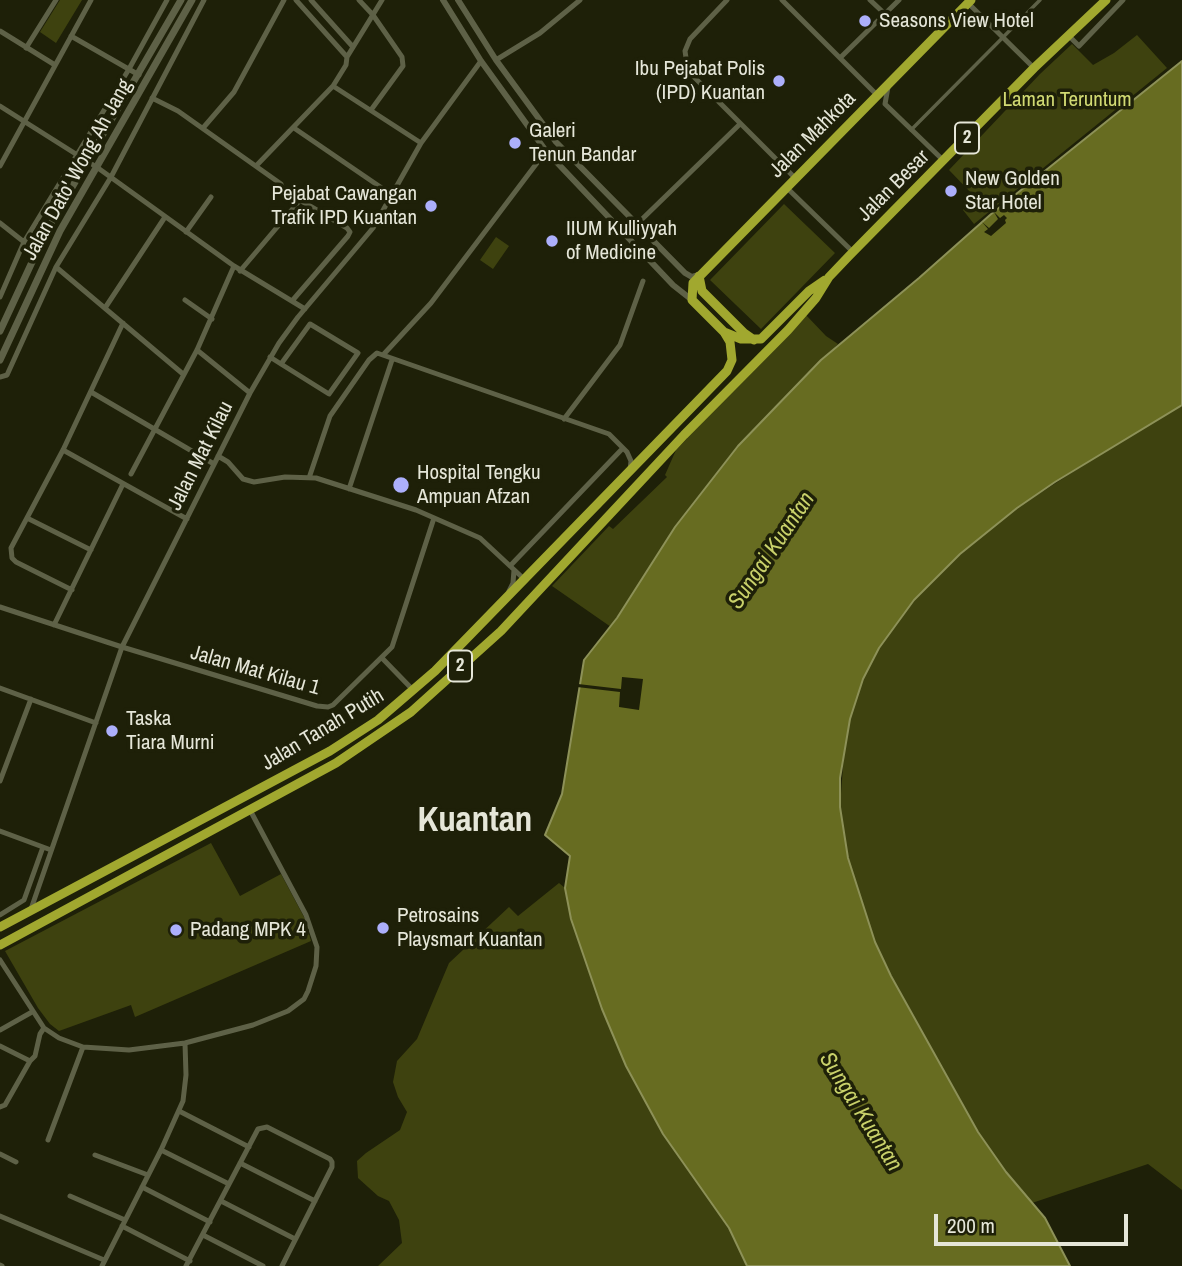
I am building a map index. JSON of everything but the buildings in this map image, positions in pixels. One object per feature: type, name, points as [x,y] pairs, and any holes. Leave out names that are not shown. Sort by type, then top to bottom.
[{"type":"highway","name":"Jalan Besar","points":[[751,367],[810,305],[829,277],[853,252],[1034,68],[1105,0]]},
{"type":"highway","name":"Jalan Mahkota","points":[[692,300],[693,284],[699,275],[969,2]]},
{"type":"highway","points":[[699,275],[702,291],[744,334],[755,341]]},
{"type":"highway","points":[[692,300],[724,332],[755,341],[765,337],[809,291],[829,277]]},
{"type":"highway","name":"Jalan Tanah Putih","points":[[0,927],[330,751],[378,720],[414,691],[491,615],[731,365],[732,351],[724,332]]},
{"type":"highway","name":"Jalan Tanah Putih","points":[[0,945],[337,763],[397,723],[501,631],[751,367]]},
{"type":"highway","points":[[639,483],[641,460],[662,459]]},
{"type":"highway","points":[[491,615],[518,594],[524,593],[528,601]]},
{"type":"main road","name":"Jalan Dato' Wong Ah Jang","points":[[0,331],[46,232],[181,0]]},
{"type":"main road","name":"Jalan Dato' Wong Ah Jang","points":[[0,360],[56,240],[192,0]]},
{"type":"street","points":[[26,48],[56,0]]},
{"type":"street","points":[[0,166],[91,0]]},
{"type":"street","points":[[0,297],[24,242],[129,69],[167,0]]},
{"type":"street","points":[[0,377],[7,375],[56,267],[111,177],[204,0]]},
{"type":"street","points":[[203,128],[234,92],[284,0]]},
{"type":"street","points":[[296,0],[347,58]]},
{"type":"street","points":[[311,0],[353,47]]},
{"type":"street","points":[[359,0],[373,15],[402,57],[403,66],[371,110]]},
{"type":"street","points":[[256,166],[333,86],[382,0]]},
{"type":"street","points":[[443,0],[481,61],[546,152],[616,222],[673,285],[692,300]]},
{"type":"street","points":[[458,0],[496,60],[556,142],[685,273],[692,277],[699,275]]},
{"type":"street","points":[[496,60],[540,33],[580,0]]},
{"type":"street","points":[[727,0],[690,39],[685,58],[690,75],[794,178]]},
{"type":"street","points":[[782,0],[878,96]]},
{"type":"street","points":[[787,5],[792,0]]},
{"type":"street","points":[[870,0],[885,14]]},
{"type":"street","points":[[841,58],[899,0]]},
{"type":"street","points":[[912,130],[1040,0]]},
{"type":"street","points":[[1069,36],[1079,46],[1123,0]]},
{"type":"street","points":[[969,2],[1034,68]]},
{"type":"street","points":[[0,30],[55,65]]},
{"type":"street","points":[[71,36],[139,75]]},
{"type":"street","name":"Jalan Mat Kilau","points":[[32,909],[122,647],[250,393],[270,357],[305,309],[373,229],[421,143],[481,61]]},
{"type":"street","points":[[889,84],[885,104],[944,161]]},
{"type":"street","points":[[333,86],[421,143]]},
{"type":"street","points":[[152,98],[178,111],[281,184],[283,190],[350,232],[292,301]]},
{"type":"street","points":[[0,106],[98,168],[240,271],[305,309]]},
{"type":"street","points":[[636,225],[740,124]]},
{"type":"street","points":[[295,128],[392,195]]},
{"type":"street","points":[[383,355],[429,305],[546,152]]},
{"type":"street","points":[[786,187],[853,252]]},
{"type":"street","points":[[186,232],[211,197]]},
{"type":"street","points":[[240,271],[301,199]]},
{"type":"street","points":[[616,222],[624,221],[626,214]]},
{"type":"street","points":[[105,308],[165,217]]},
{"type":"street","points":[[0,223],[24,242]]},
{"type":"street","points":[[131,474],[197,350],[234,266]]},
{"type":"street","points":[[56,267],[183,374]]},
{"type":"street","points":[[673,285],[682,282],[685,273]]},
{"type":"street","points":[[8,278],[20,287]]},
{"type":"street","points":[[564,419],[620,345],[643,281]]},
{"type":"street","points":[[185,300],[212,319]]},
{"type":"street","points":[[72,590],[16,562],[10,552],[63,450],[123,323]]},
{"type":"street","points":[[270,357],[281,364],[329,394],[358,353],[310,324],[281,364]]},
{"type":"street","points":[[197,350],[250,393]]},
{"type":"street","points":[[309,478],[330,416],[377,353],[609,434],[631,461],[630,471]]},
{"type":"street","points":[[349,489],[392,360]]},
{"type":"street","points":[[91,392],[214,464]]},
{"type":"street","points":[[623,448],[637,454],[641,460]]},
{"type":"street","points":[[502,603],[513,583],[512,568],[623,448]]},
{"type":"street","points":[[63,450],[187,519]]},
{"type":"street","points":[[218,456],[228,461],[243,479],[254,482],[285,477],[309,478],[434,518],[480,538],[525,579]]},
{"type":"street","points":[[54,625],[123,484]]},
{"type":"street","points":[[27,518],[91,550]]},
{"type":"street","name":"Jalan Mat Kilau 1","points":[[0,607],[322,708],[333,705],[382,658],[396,638],[434,518]]},
{"type":"street","points":[[382,658],[414,691]]},
{"type":"street","points":[[0,688],[96,723]]},
{"type":"street","points":[[0,781],[3,763],[31,699]]},
{"type":"street","points":[[0,960],[44,1028],[83,1048],[129,1049],[185,1044],[253,1025],[288,1011],[304,999],[315,974],[317,947],[311,926],[250,810]]},
{"type":"street","points":[[0,831],[51,850]]},
{"type":"street","points":[[0,915],[23,900],[43,847]]},
{"type":"street","points":[[0,1030],[32,1012]]},
{"type":"street","points":[[0,1107],[5,1105],[35,1056],[44,1028]]},
{"type":"street","points":[[0,1216],[103,1263],[179,1111],[185,1092],[185,1044]]},
{"type":"street","points":[[0,1046],[30,1061]]},
{"type":"street","points":[[48,1140],[83,1048]]},
{"type":"street","points":[[179,1111],[249,1147]]},
{"type":"street","points":[[70,1196],[124,1223],[188,1263],[258,1129],[267,1127],[330,1159],[332,1167],[282,1266]]},
{"type":"street","points":[[161,1150],[229,1184]]},
{"type":"street","points":[[0,1154],[16,1161]]},
{"type":"street","points":[[95,1155],[148,1175]]},
{"type":"street","points":[[240,1163],[315,1201]]},
{"type":"street","points":[[142,1187],[210,1222]]},
{"type":"street","points":[[221,1201],[295,1239]]},
{"type":"street","points":[[203,1235],[263,1266]]},
{"type":"green space","points":[[60,0],[82,0],[56,43],[40,32]]},
{"type":"green space","name":"Laman Teruntum","points":[[1137,35],[1167,68],[974,224],[963,210],[975,197],[949,170],[1072,44],[1093,65]]},
{"type":"green space","points":[[784,204],[835,253],[761,329],[710,280]]},
{"type":"green space","points":[[496,237],[509,246],[493,269],[480,260]]},
{"type":"green space","points":[[806,315],[826,336],[838,344],[738,446],[675,527],[611,627],[552,586],[609,526],[613,529],[667,477],[665,475],[676,450]]},
{"type":"green space","points":[[1182,402],[1182,1190],[1148,1164],[1032,1203],[1006,1173],[978,1132],[914,1022],[875,942],[843,835],[840,807],[844,753],[850,719],[863,679],[879,648],[914,600],[960,554],[1017,508]]},
{"type":"green space","name":"Padang MPK 4","points":[[211,843],[240,896],[281,874],[305,919],[311,941],[135,1017],[131,1005],[59,1031],[50,1024],[5,951]]},
{"type":"green space","points":[[559,883],[565,888],[571,919],[602,1009],[626,1066],[663,1134],[729,1228],[747,1266],[378,1266],[402,1243],[399,1220],[389,1201],[378,1196],[358,1178],[357,1161],[400,1130],[407,1112],[393,1082],[397,1061],[417,1039],[449,963],[509,907],[518,916]]},
{"type":"water","name":"Sungai Kuantan","points":[[1182,61],[1182,405],[1017,508],[960,554],[914,600],[879,648],[863,679],[850,719],[840,778],[840,807],[848,858],[875,942],[891,976],[978,1132],[1006,1172],[1045,1218],[1070,1266],[747,1266],[729,1228],[663,1134],[626,1066],[602,1009],[571,919],[565,888],[570,856],[545,835],[562,794],[584,660],[617,618],[675,527],[738,446],[821,360],[990,215]]},
{"type":"pier","points":[[994,212],[1000,218],[1004,215],[1007,218],[1006,223],[991,236],[984,232],[988,229],[982,222],[989,228],[998,219]]},
{"type":"pier","points":[[622,677],[643,679],[639,710],[619,707],[620,692],[577,687],[578,684],[621,689]]},
{"type":"place","name":"Seasons View Hotel","points":[[865,21]]},
{"type":"place","name":"Ibu Pejabat Polis (IPD) Kuantan","points":[[779,81]]},
{"type":"place","name":"Galeri Tenun Bandar","points":[[515,143]]},
{"type":"place","name":"New Golden Star Hotel","points":[[951,191]]},
{"type":"place","name":"Pejabat Cawangan Trafik IPD Kuantan","points":[[431,206]]},
{"type":"place","name":"IIUM Kulliyyah of Medicine","points":[[552,241]]},
{"type":"place","name":"Hospital Tengku Ampuan Afzan","points":[[401,485]]},
{"type":"place","name":"Taska Tiara Murni","points":[[112,731]]},
{"type":"place","name":"Petrosains Playsmart Kuantan","points":[[383,928]]},
{"type":"place","name":"Padang MPK 4","points":[[176,930]]},
{"type":"district","name":"Kuantan","points":[[475,822]]}]
